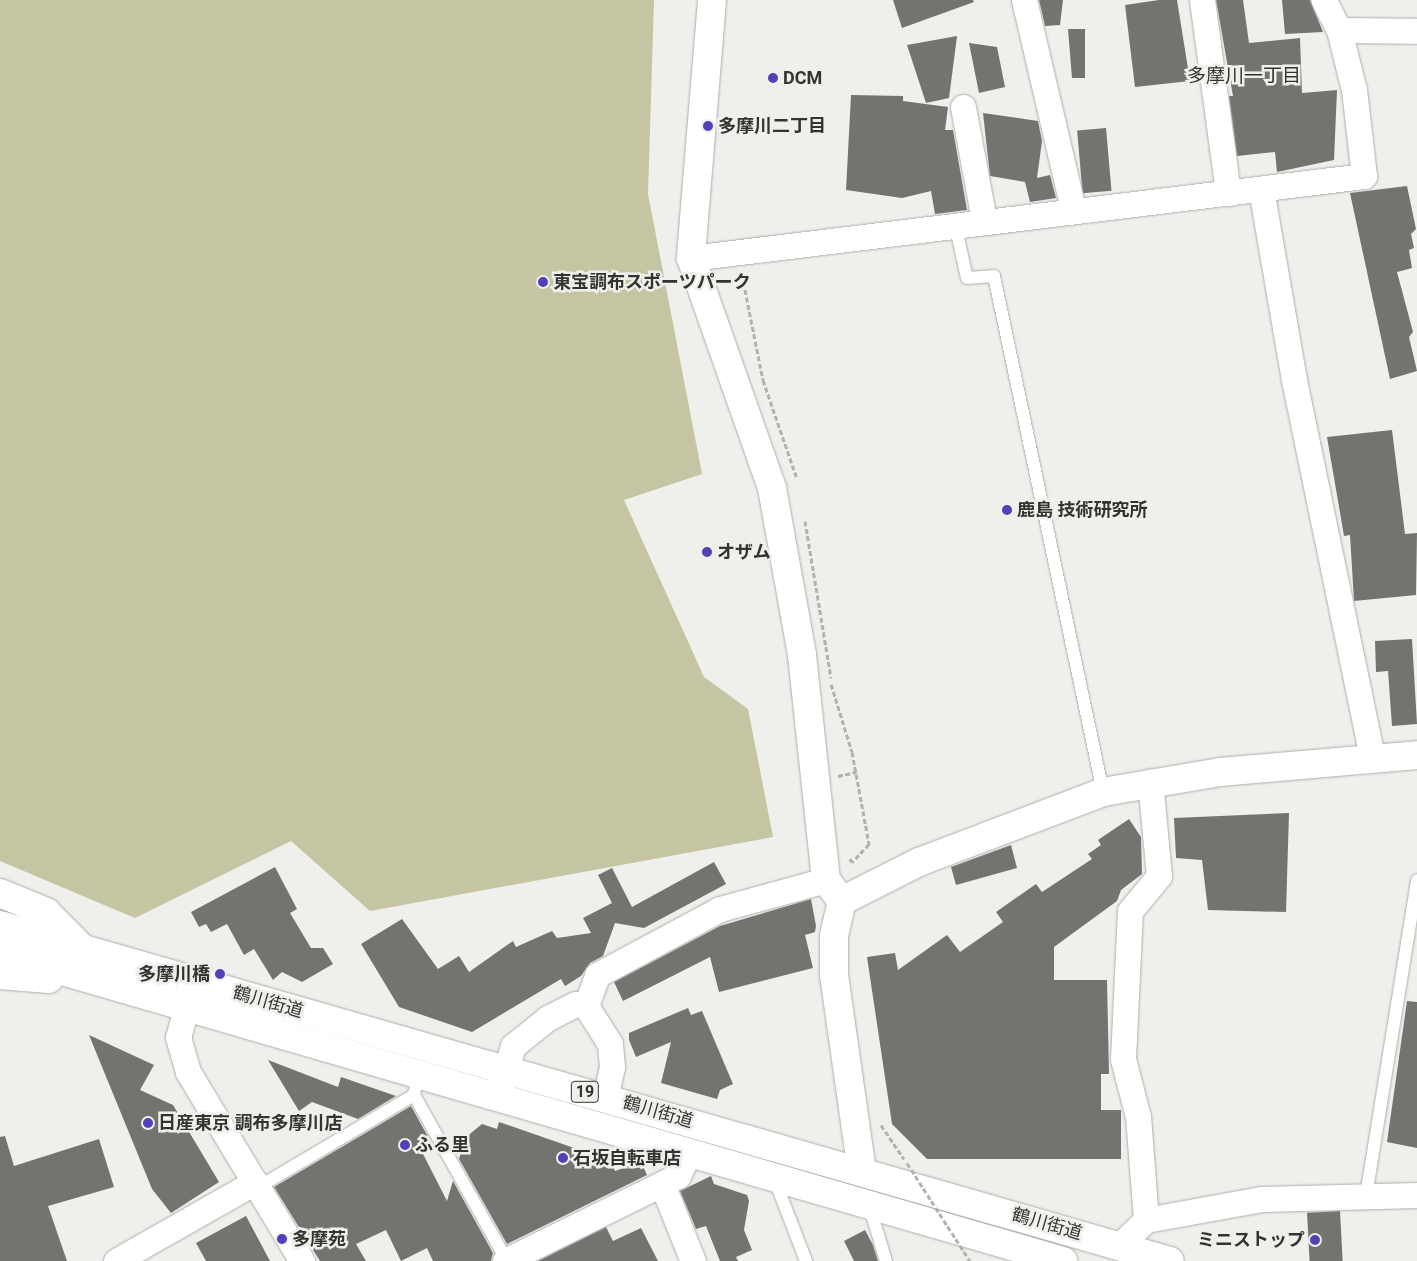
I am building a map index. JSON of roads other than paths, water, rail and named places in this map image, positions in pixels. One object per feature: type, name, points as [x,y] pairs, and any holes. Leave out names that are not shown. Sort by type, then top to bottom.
[{"type":"main road","points":[[712,0],[691,258],[772,488],[802,655],[834,890],[834,974],[862,1170]]},
{"type":"main road","points":[[834,890],[919,862],[1103,792],[1150,781],[1417,755]]},
{"type":"main road","points":[[0,893],[46,912],[84,949]]},
{"type":"main road","name":"鶴川街道","points":[[0,924],[506,1070],[862,1170],[1170,1261]]},
{"type":"main road","name":"鶴川街道","points":[[0,953],[186,1008],[416,1084],[498,1096],[1057,1260]]},
{"type":"main road","points":[[0,975],[96,982]]},
{"type":"street","points":[[1024,0],[1073,209]]},
{"type":"street","points":[[1202,0],[1228,193]]},
{"type":"street","points":[[691,258],[1073,209],[1228,193],[1364,176],[1354,90],[1339,30],[1324,0]]},
{"type":"street","points":[[1339,30],[1417,31]]},
{"type":"street","points":[[962,107],[984,220]]},
{"type":"street","points":[[1261,189],[1294,380],[1372,758]]},
{"type":"street","points":[[1146,1220],[1138,1118],[1123,1059],[1130,911],[1159,876],[1150,781]]},
{"type":"street","points":[[586,1006],[597,975],[720,909],[834,890]]},
{"type":"street","points":[[498,1096],[513,1046],[527,1032],[576,1004],[586,1006],[610,1044],[612,1067],[605,1097]]},
{"type":"street","points":[[186,1008],[178,1036],[188,1072],[302,1261]]},
{"type":"street","points":[[506,1261],[678,1176],[689,1152]]},
{"type":"street","points":[[116,1261],[255,1182]]},
{"type":"street","points":[[662,1184],[693,1261]]},
{"type":"street","points":[[1118,1246],[1146,1220],[1262,1199],[1417,1195]]},
{"type":"lane","points":[[955,224],[967,278],[994,276],[1103,792]]},
{"type":"lane","points":[[1366,1196],[1417,880]]},
{"type":"lane","points":[[255,1182],[267,1182],[416,1084],[506,1261]]},
{"type":"lane","points":[[862,1170],[869,1205],[886,1261]]},
{"type":"lane","points":[[774,1178],[806,1261]]},
{"type":"place","name":"DCM","points":[[773,78]]},
{"type":"place","name":"多摩川二丁目","points":[[708,126]]},
{"type":"place","name":"東宝調布スポーツパーク","points":[[543,282]]},
{"type":"place","name":"鹿島 技術研究所","points":[[1007,510]]},
{"type":"place","name":"オザム","points":[[707,552]]},
{"type":"place","name":"多摩川橋","points":[[220,974]]},
{"type":"place","name":"日産東京 調布多摩川店","points":[[148,1123]]},
{"type":"place","name":"ふる里","points":[[405,1145]]},
{"type":"place","name":"石坂自転車店","points":[[563,1158]]},
{"type":"place","name":"多摩苑","points":[[282,1239]]},
{"type":"place","name":"ミニストップ","points":[[1315,1240]]},
{"type":"district","name":"多摩川一丁目","points":[[1244,76]]}]
